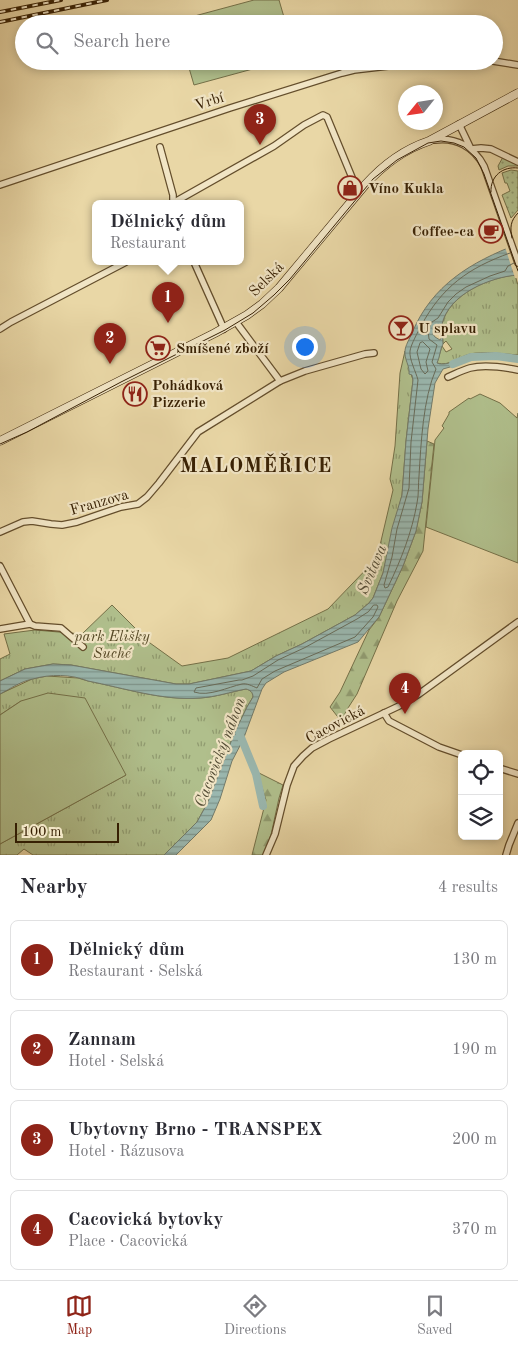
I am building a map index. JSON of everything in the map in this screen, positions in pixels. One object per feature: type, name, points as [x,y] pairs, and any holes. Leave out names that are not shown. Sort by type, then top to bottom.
[{"type":"main road","name":"Selská","points":[[0,442],[224,329],[256,309],[279,288],[358,192],[386,165],[419,145],[518,94]]},
{"type":"street","points":[[503,62],[518,64]]},
{"type":"street","name":"Vrbí","points":[[0,185],[149,134],[356,70]]},
{"type":"street","points":[[178,200],[274,146],[304,125],[322,116],[327,117],[358,192]]},
{"type":"street","points":[[459,124],[471,149]]},
{"type":"street","points":[[429,141],[440,139],[460,142],[479,157],[484,166],[518,263]]},
{"type":"street","points":[[160,147],[173,200]]},
{"type":"street","points":[[471,149],[491,149],[518,162]]},
{"type":"street","points":[[0,329],[120,265]]},
{"type":"street","points":[[195,265],[224,329]]},
{"type":"street","points":[[236,322],[280,381]]},
{"type":"street","name":"Franzova","points":[[0,532],[23,522],[62,525],[77,522],[138,504],[160,483],[198,432],[280,381],[305,371],[374,353]]},
{"type":"street","points":[[448,377],[471,368],[480,367],[518,370]]},
{"type":"street","points":[[0,566],[30,624]]},
{"type":"street","points":[[0,629],[30,624],[61,628],[83,647]]},
{"type":"street","name":"Cacovická","points":[[266,855],[275,834],[287,785],[294,766],[312,748],[419,694],[517,625]]},
{"type":"street","points":[[384,713],[389,720],[439,747],[458,754]]},
{"type":"street","points":[[503,769],[518,774]]},
{"type":"street","points":[[506,855],[518,823]]},
{"type":"green space","points":[[254,0],[279,0],[283,15],[198,15]]},
{"type":"green space","points":[[190,70],[249,70],[194,85]]},
{"type":"green space","points":[[503,157],[518,166],[508,166],[499,170],[498,166]]},
{"type":"green space","points":[[511,170],[518,171],[518,210],[511,218],[502,195],[510,191],[502,173]]},
{"type":"green space","points":[[515,275],[518,285],[518,355],[475,353],[446,364],[437,363],[442,346],[446,352],[452,349],[446,341],[443,344],[442,324],[452,305],[481,284]]},
{"type":"green space","name":"park Elišky Suché","points":[[405,351],[413,380],[402,495],[383,573],[373,598],[355,615],[251,671],[189,684],[176,684],[71,665],[53,664],[25,669],[0,681],[0,659],[10,654],[4,634],[35,630],[82,634],[112,605],[150,643],[182,666],[228,658],[328,609],[377,558],[393,490],[390,479],[395,446],[400,373]]},
{"type":"green space","points":[[480,394],[500,403],[517,418],[518,413],[518,563],[426,527],[435,440],[444,428],[442,426],[449,412],[469,398]]},
{"type":"green space","points":[[427,441],[434,444],[423,551],[397,601],[357,694],[341,721],[330,707],[340,692],[369,630],[379,617],[403,566],[416,531],[422,502]]},
{"type":"green space","points":[[47,676],[78,678],[172,698],[217,696],[246,689],[252,693],[253,697],[234,734],[208,802],[197,822],[164,855],[33,855],[24,849],[17,855],[0,855],[0,844],[126,775],[21,701],[0,715],[0,694],[32,679]]},
{"type":"green space","points":[[48,693],[85,698],[126,775],[0,844],[0,715],[21,701]]},
{"type":"green space","points":[[257,772],[283,785],[271,835],[263,855],[252,855],[266,800]]},
{"type":"water","points":[[518,244],[518,266],[512,270],[513,272],[518,272],[518,275],[495,279],[472,289],[453,304],[446,313],[442,324],[443,344],[437,363],[445,364],[460,359],[461,362],[443,369],[435,383],[428,429],[422,502],[416,531],[403,566],[379,617],[358,642],[284,672],[266,683],[243,740],[232,761],[211,820],[176,855],[164,855],[197,822],[208,802],[234,734],[253,697],[251,692],[246,689],[217,696],[172,698],[75,677],[46,676],[20,683],[0,694],[0,681],[25,669],[53,664],[71,665],[176,684],[189,684],[251,671],[355,615],[369,603],[373,598],[383,573],[392,528],[402,495],[413,380],[412,375],[409,374],[405,357],[407,344],[420,316],[442,288],[469,267]],"holes":[[[438,324],[441,330],[440,340],[433,334],[434,328]]]},
{"type":"pier","points":[[518,242],[518,278],[515,278],[505,247]]},
{"type":"waterway","points":[[453,364],[471,357],[496,356],[518,359]]},
{"type":"waterway","name":"Cacovický náhon","points":[[240,735],[256,774],[263,806]]},
{"type":"tram line","points":[[0,444],[225,330],[253,313],[290,279],[373,179],[397,160],[428,143],[441,141],[454,143],[464,147],[476,158],[484,174],[518,271]]},
{"type":"tram line","points":[[491,192],[491,186],[498,173],[503,170],[518,168]]},
{"type":"tram line","points":[[512,238],[511,225],[518,213]]},
{"type":"railway","points":[[0,12],[61,0]]},
{"type":"railway","points":[[34,15],[107,0]]},
{"type":"railway","points":[[0,22],[15,19]]},
{"type":"place","name":"Ubytovny Brno - TRANSPEX","points":[[260,145]]},
{"type":"place","name":"Víno Kukla","points":[[350,188]]},
{"type":"place","name":"Coffee-ca","points":[[491,231]]},
{"type":"place","name":"Dělnický dům","points":[[168,323]]},
{"type":"place","name":"U splavu","points":[[401,328]]},
{"type":"place","name":"Smíšené zboží","points":[[158,348]]},
{"type":"place","name":"Zannam","points":[[110,364]]},
{"type":"place","name":"Pohádková Pizzerie","points":[[135,394]]},
{"type":"place","name":"Cacovická bytovky","points":[[405,714]]},
{"type":"district","name":"MALOMĚŘICE","points":[[256,465]]},
{"type":"water label","name":"Svitava","points":[[371,569]]}]
